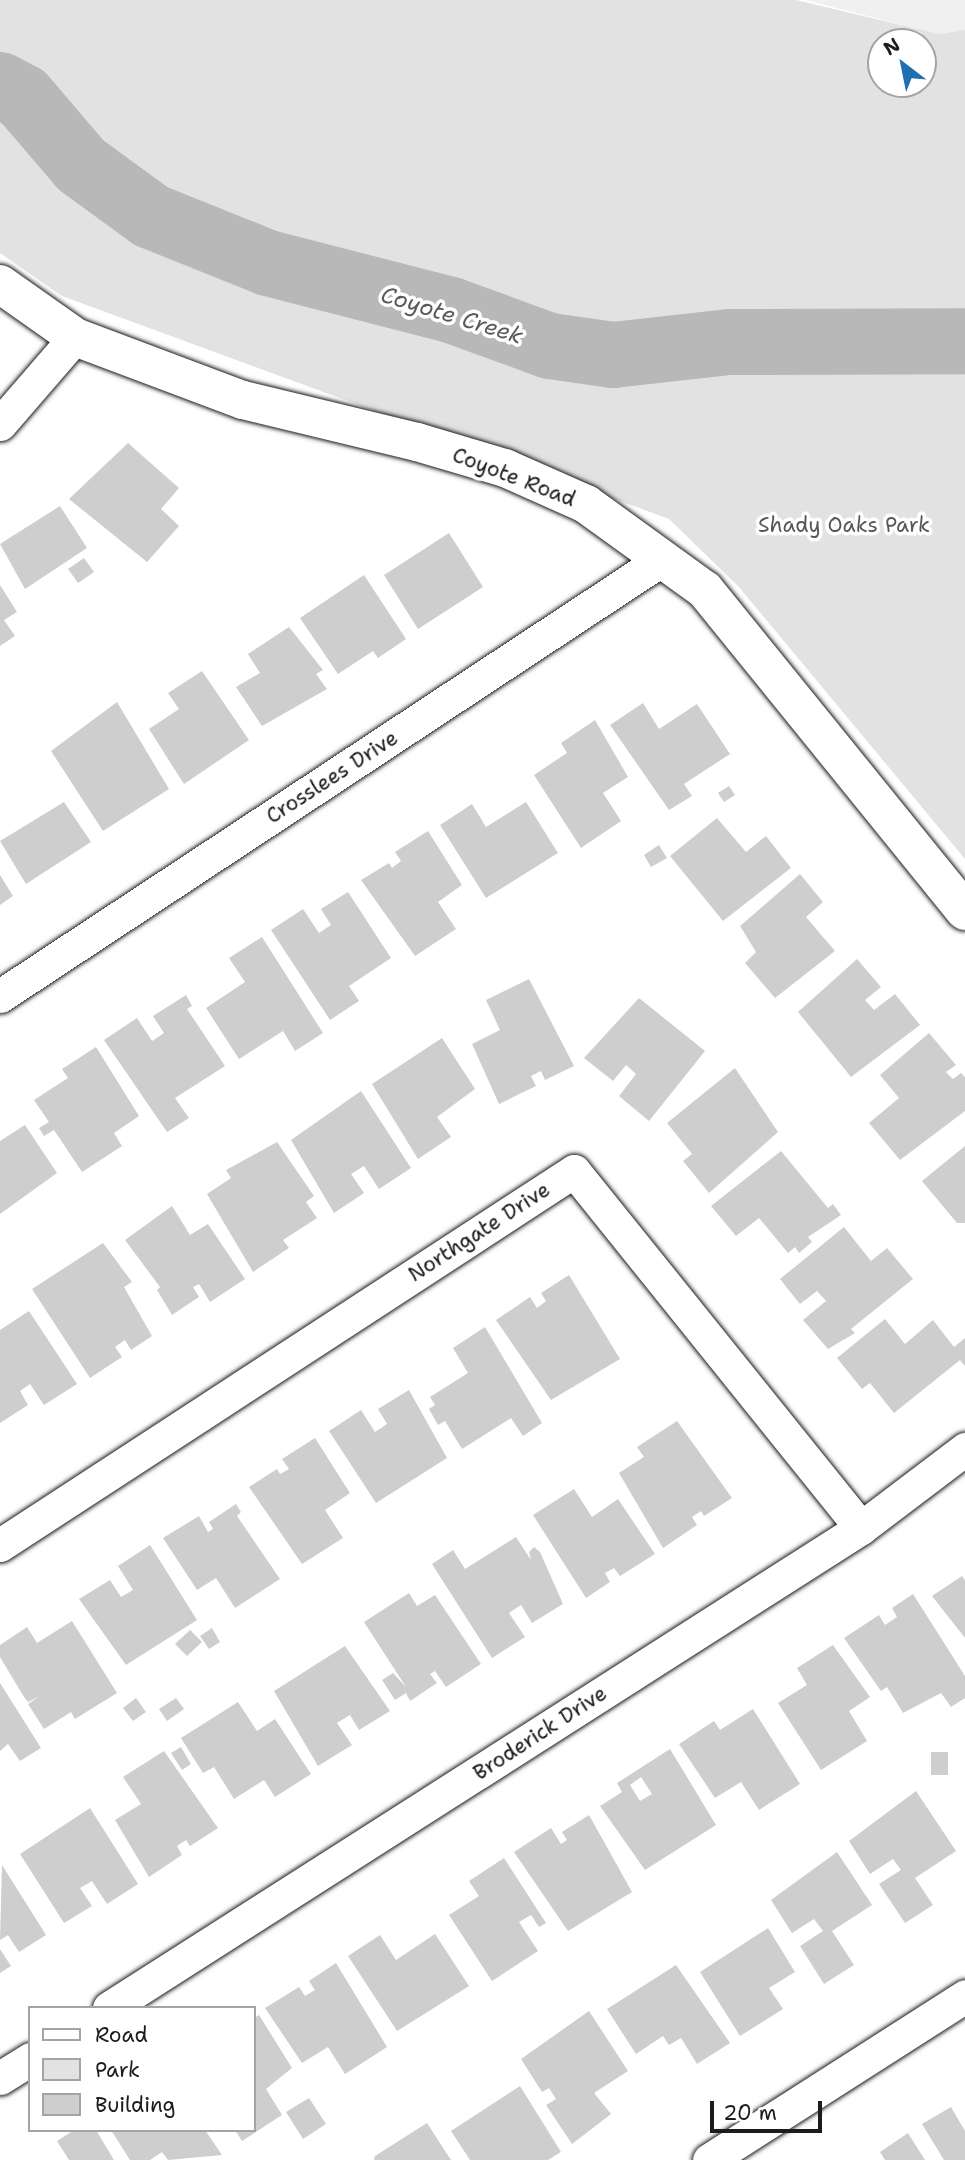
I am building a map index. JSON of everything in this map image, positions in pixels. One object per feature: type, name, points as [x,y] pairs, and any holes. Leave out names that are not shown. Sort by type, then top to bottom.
[{"type":"street","name":"Coyote Road","points":[[0,284],[75,337],[243,400],[505,468],[586,504],[705,590],[965,911]]},
{"type":"street","points":[[0,424],[75,337]]},
{"type":"street","name":"Crosslees Drive","points":[[0,996],[664,558]]},
{"type":"street","name":"Northgate Drive","points":[[0,1545],[573,1171],[861,1528]]},
{"type":"street","name":"Broderick Drive","points":[[112,2006],[861,1528],[965,1449]]},
{"type":"street","points":[[709,2160],[965,1996]]},
{"type":"street","points":[[0,2078],[28,2060]]},
{"type":"shaded area","points":[[805,0],[965,0],[965,30],[938,34],[937,28],[915,28]]},
{"type":"green space","name":"Shady Oaks Park","points":[[0,0],[796,0],[914,28],[867,28],[867,98],[937,98],[937,34],[965,30],[965,859],[738,586],[669,519],[62,296],[0,253]]},
{"type":"building","points":[[128,443],[179,488],[161,509],[179,526],[147,562],[69,499]]},
{"type":"building","points":[[60,506],[87,548],[25,589],[0,544]]},
{"type":"building","points":[[449,533],[483,587],[418,629],[384,575]]},
{"type":"building","points":[[84,558],[94,572],[78,583],[68,569]]},
{"type":"building","points":[[364,575],[406,639],[378,658],[373,651],[338,674],[300,618]]},
{"type":"building","points":[[0,585],[17,612],[4,620],[15,636],[0,646]]},
{"type":"building","points":[[289,627],[323,670],[316,674],[327,689],[262,726],[236,687],[260,673],[248,654]]},
{"type":"building","points":[[202,671],[249,740],[184,784],[149,729],[179,709],[168,693]]},
{"type":"building","points":[[117,702],[169,789],[103,831],[51,751]]},
{"type":"building","points":[[643,703],[659,729],[697,704],[730,754],[684,784],[692,796],[669,810],[610,725]]},
{"type":"building","points":[[595,720],[628,777],[603,793],[621,821],[581,848],[534,775],[567,753],[561,743]]},
{"type":"building","points":[[729,786],[735,795],[724,802],[718,793]]},
{"type":"building","points":[[64,802],[91,842],[26,884],[0,841]]},
{"type":"building","points":[[526,802],[558,853],[486,898],[440,825],[472,804],[486,827]]},
{"type":"building","points":[[717,818],[746,852],[766,836],[791,868],[723,921],[670,856]]},
{"type":"building","points":[[428,831],[462,885],[438,902],[456,929],[415,956],[361,880],[389,863],[392,868],[401,861],[395,852]]},
{"type":"building","points":[[659,845],[667,858],[651,867],[644,855]]},
{"type":"building","points":[[800,874],[823,902],[806,917],[835,951],[775,998],[745,963],[756,952],[740,926]]},
{"type":"building","points":[[0,875],[13,896],[0,905]]},
{"type":"building","points":[[348,892],[391,958],[349,986],[359,1001],[330,1020],[271,930],[303,909],[319,933],[331,925],[321,909]]},
{"type":"building","points":[[262,937],[323,1033],[295,1051],[283,1031],[239,1059],[206,1008],[245,982],[229,958]]},
{"type":"building","points":[[857,959],[881,987],[865,1000],[874,1010],[895,994],[920,1025],[851,1077],[798,1012]]},
{"type":"building","points":[[529,979],[574,1066],[545,1080],[541,1071],[531,1076],[536,1086],[499,1104],[472,1044],[500,1030],[486,1000]]},
{"type":"building","points":[[186,995],[192,1006],[187,1009],[225,1066],[175,1098],[189,1118],[167,1132],[104,1040],[137,1018],[152,1041],[164,1033],[153,1016]]},
{"type":"building","points":[[639,998],[705,1051],[649,1121],[619,1096],[636,1074],[626,1065],[613,1081],[584,1058]]},
{"type":"building","points":[[929,1033],[956,1065],[946,1072],[953,1079],[961,1073],[965,1077],[965,1111],[900,1160],[869,1123],[899,1098],[880,1075]]},
{"type":"building","points":[[442,1038],[475,1089],[437,1117],[451,1137],[418,1159],[372,1084]]},
{"type":"building","points":[[96,1047],[139,1116],[114,1133],[122,1146],[82,1172],[54,1130],[44,1136],[39,1128],[49,1122],[34,1100],[68,1078],[62,1069]]},
{"type":"building","points":[[735,1068],[778,1132],[709,1193],[683,1161],[692,1154],[667,1123]]},
{"type":"building","points":[[361,1091],[411,1168],[379,1189],[364,1166],[351,1174],[364,1193],[334,1213],[291,1140]]},
{"type":"building","points":[[25,1125],[57,1173],[0,1214],[0,1141]]},
{"type":"building","points":[[277,1142],[314,1196],[306,1202],[317,1218],[283,1240],[289,1248],[253,1272],[207,1194],[231,1178],[226,1170]]},
{"type":"building","points":[[965,1146],[965,1223],[957,1223],[922,1181]]},
{"type":"building","points":[[781,1151],[828,1208],[833,1204],[841,1215],[808,1237],[812,1242],[799,1253],[795,1247],[788,1253],[759,1218],[736,1236],[711,1206]]},
{"type":"building","points":[[172,1206],[190,1235],[208,1224],[245,1279],[210,1302],[199,1284],[193,1287],[199,1297],[172,1315],[157,1290],[160,1287],[125,1240]]},
{"type":"building","points":[[844,1227],[871,1261],[887,1248],[913,1279],[851,1329],[855,1333],[828,1349],[803,1320],[826,1301],[817,1291],[800,1304],[780,1279]]},
{"type":"building","points":[[103,1243],[132,1282],[124,1287],[152,1336],[131,1350],[125,1340],[115,1347],[122,1357],[90,1378],[32,1289]]},
{"type":"building","points":[[569,1275],[620,1359],[551,1400],[496,1320],[530,1297],[537,1308],[546,1301],[541,1293]]},
{"type":"building","points":[[29,1311],[77,1384],[44,1405],[30,1384],[20,1391],[28,1405],[0,1423],[0,1330]]},
{"type":"building","points":[[885,1319],[905,1344],[933,1320],[954,1347],[965,1338],[965,1366],[960,1360],[894,1413],[870,1383],[862,1389],[837,1358]]},
{"type":"building","points":[[485,1327],[542,1423],[523,1436],[511,1418],[462,1449],[445,1421],[438,1425],[429,1409],[435,1405],[430,1397],[468,1373],[453,1348]]},
{"type":"building","points":[[409,1390],[447,1458],[376,1503],[329,1431],[361,1410],[375,1432],[387,1424],[378,1409]]},
{"type":"building","points":[[677,1421],[732,1498],[704,1516],[701,1511],[692,1517],[697,1525],[663,1548],[619,1473],[644,1457],[637,1447]]},
{"type":"building","points":[[315,1438],[350,1493],[325,1510],[343,1538],[302,1564],[249,1487],[277,1469],[280,1474],[289,1469],[282,1459]]},
{"type":"building","points":[[574,1489],[592,1517],[618,1499],[655,1554],[620,1576],[614,1568],[605,1573],[610,1582],[586,1598],[533,1515]]},
{"type":"building","points":[[236,1504],[241,1512],[237,1516],[280,1579],[235,1608],[216,1578],[197,1590],[163,1538],[199,1516],[208,1532],[213,1529],[209,1522]]},
{"type":"building","points":[[516,1537],[531,1560],[529,1552],[534,1547],[540,1552],[563,1604],[532,1623],[521,1605],[509,1613],[525,1637],[492,1658],[432,1564],[453,1550],[465,1569]]},
{"type":"building","points":[[150,1545],[197,1620],[126,1665],[79,1599],[110,1580],[121,1597],[133,1590],[118,1566]]},
{"type":"building","points":[[962,1576],[965,1580],[965,1638],[932,1596]]},
{"type":"building","points":[[409,1593],[417,1606],[435,1595],[481,1664],[446,1687],[435,1671],[430,1674],[437,1683],[410,1701],[406,1693],[395,1700],[382,1680],[393,1673],[406,1687],[364,1622]]},
{"type":"building","points":[[913,1594],[965,1676],[965,1698],[951,1707],[941,1693],[903,1713],[887,1687],[881,1691],[844,1638],[879,1615],[885,1625],[897,1617],[892,1608]]},
{"type":"building","points":[[72,1621],[117,1693],[75,1719],[71,1712],[44,1729],[28,1704],[40,1696],[28,1702],[24,1697],[0,1657],[0,1645],[27,1627],[37,1643]]},
{"type":"building","points":[[212,1628],[220,1642],[209,1649],[200,1636]]},
{"type":"building","points":[[190,1630],[202,1642],[187,1656],[175,1644]]},
{"type":"building","points":[[833,1645],[870,1697],[849,1711],[867,1741],[821,1770],[778,1703],[807,1685],[797,1668]]},
{"type":"building","points":[[345,1646],[390,1711],[359,1730],[350,1715],[337,1723],[352,1745],[318,1766],[274,1691]]},
{"type":"building","points":[[0,1683],[41,1748],[20,1761],[8,1744],[0,1751]]},
{"type":"building","points":[[136,1698],[146,1712],[133,1721],[123,1708]]},
{"type":"building","points":[[176,1698],[184,1709],[167,1721],[159,1709]]},
{"type":"building","points":[[238,1702],[257,1731],[275,1719],[311,1774],[275,1797],[264,1780],[234,1799],[214,1767],[203,1773],[181,1738]]},
{"type":"building","points":[[753,1709],[800,1784],[759,1810],[741,1782],[715,1798],[679,1744],[714,1721],[720,1730]]},
{"type":"building","points":[[181,1747],[191,1764],[182,1770],[171,1753]]},
{"type":"building","points":[[670,1749],[716,1825],[645,1870],[600,1806],[622,1792],[617,1783]],"holes":[[[641,1777],[652,1794],[640,1801],[630,1785]]]},
{"type":"building","points":[[164,1751],[218,1828],[190,1846],[186,1840],[177,1846],[182,1855],[149,1877],[115,1820],[141,1804],[123,1777]]},
{"type":"building","points":[[931,1752],[948,1752],[948,1775],[931,1775]]},
{"type":"building","points":[[916,1791],[956,1851],[915,1878],[933,1905],[905,1923],[879,1884],[901,1870],[893,1859],[870,1874],[849,1841]]},
{"type":"building","points":[[90,1808],[138,1884],[107,1904],[92,1881],[80,1888],[92,1906],[64,1923],[20,1854]]},
{"type":"building","points":[[589,1815],[632,1892],[568,1931],[514,1852],[551,1828],[561,1844],[567,1840],[562,1832]]},
{"type":"building","points":[[837,1852],[872,1905],[832,1931],[854,1965],[824,1984],[800,1946],[823,1931],[814,1919],[792,1933],[771,1900]]},
{"type":"building","points":[[504,1858],[546,1923],[539,1927],[531,1915],[519,1922],[538,1951],[492,1981],[449,1915],[479,1896],[469,1881]]},
{"type":"building","points":[[2,1865],[46,1935],[19,1952],[8,1935],[0,1940]]},
{"type":"building","points":[[768,1928],[795,1972],[769,1988],[783,2009],[740,2036],[700,1972]]},
{"type":"building","points":[[435,1934],[469,1986],[397,2031],[348,1956],[380,1935],[396,1960]]},
{"type":"building","points":[[0,1949],[11,1966],[0,1973]]},
{"type":"building","points":[[336,1963],[387,2047],[345,2074],[328,2047],[302,2063],[265,2008],[299,1987],[305,1996],[315,1990],[309,1981]]},
{"type":"building","points":[[676,1965],[730,2043],[697,2064],[681,2038],[669,2045],[663,2036],[636,2054],[607,2009]]},
{"type":"building","points":[[589,2011],[628,2071],[594,2093],[611,2114],[572,2144],[546,2105],[556,2099],[549,2088],[542,2092],[521,2059]]},
{"type":"building","points":[[259,2015],[292,2068],[266,2089],[282,2115],[256,2132],[256,2017]]},
{"type":"building","points":[[520,2086],[561,2152],[548,2160],[470,2160],[451,2131]]},
{"type":"building","points":[[309,2098],[326,2124],[303,2139],[286,2112]]},
{"type":"building","points":[[951,2107],[965,2131],[965,2160],[944,2160],[922,2124]]},
{"type":"building","points":[[427,2123],[451,2160],[374,2160],[375,2156]]},
{"type":"building","points":[[71,2132],[97,2132],[114,2160],[69,2160],[57,2141]]},
{"type":"building","points":[[112,2132],[206,2132],[222,2155],[168,2160],[162,2152],[150,2160],[130,2160]]},
{"type":"building","points":[[236,2132],[256,2132],[242,2141]]},
{"type":"building","points":[[908,2133],[925,2160],[885,2160],[880,2152]]},
{"type":"waterway","name":"Coyote Creek","points":[[0,85],[23,97],[81,165],[151,216],[268,263],[451,310],[550,346],[613,355],[729,342],[965,341]]}]
